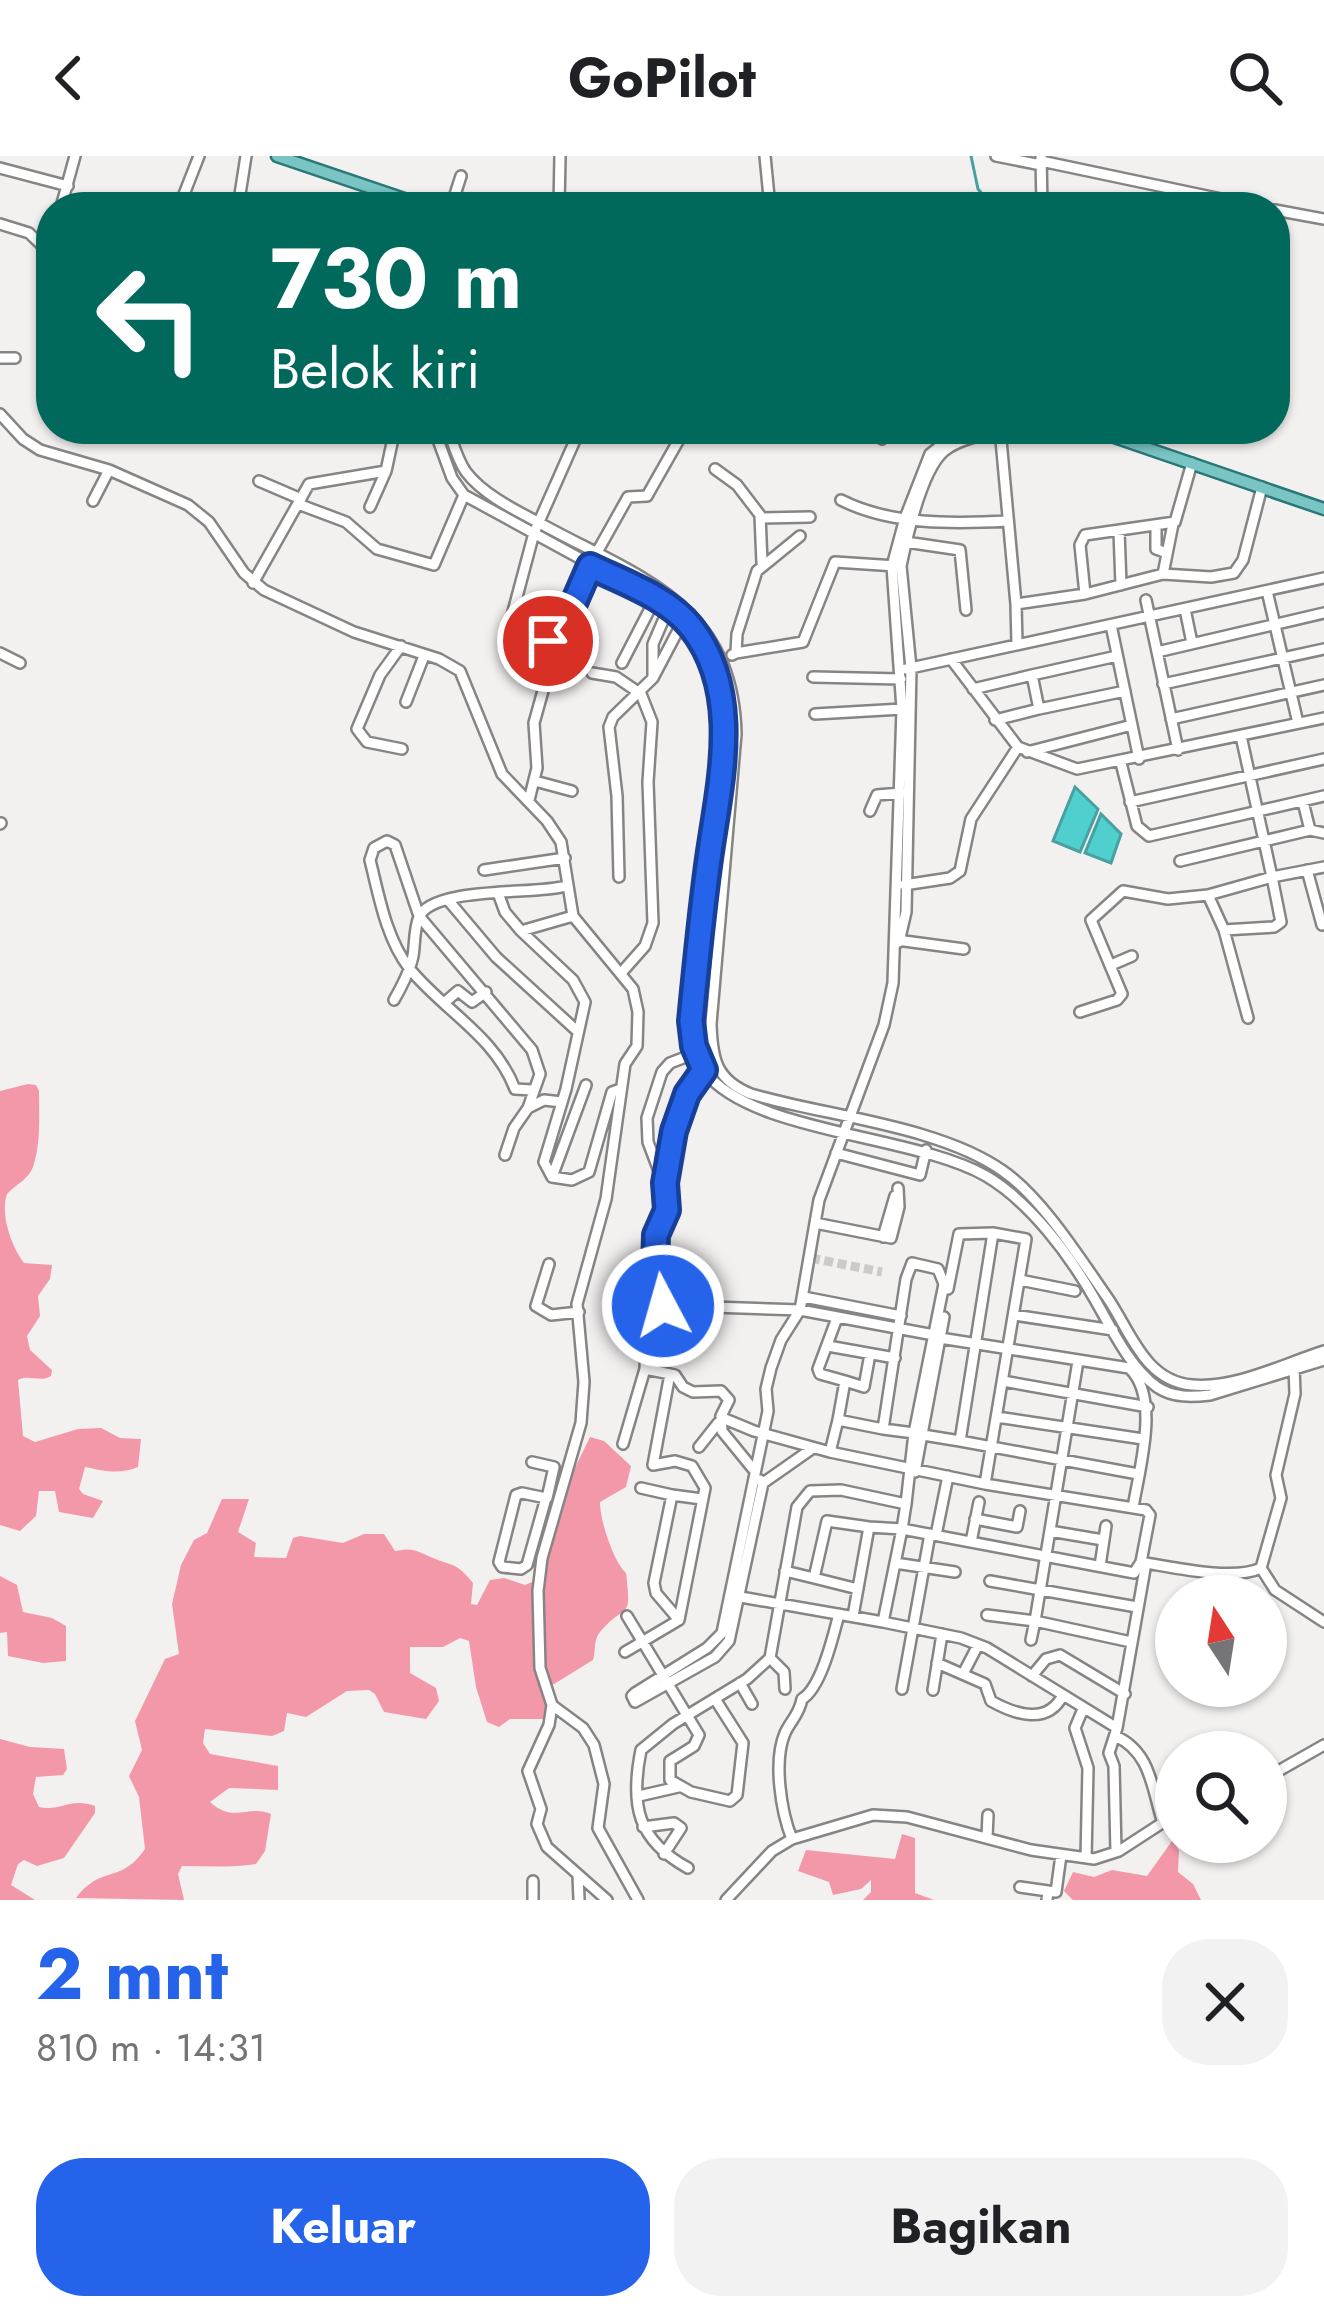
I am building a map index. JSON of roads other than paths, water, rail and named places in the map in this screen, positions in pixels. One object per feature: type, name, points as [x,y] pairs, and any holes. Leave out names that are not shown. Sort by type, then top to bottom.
[{"type":"main road","points":[[277,156],[369,192]]},
{"type":"main road","points":[[1135,444],[1324,509]]},
{"type":"street","points":[[66,192],[75,156]]},
{"type":"street","points":[[184,192],[199,156]]},
{"type":"street","points":[[240,192],[246,156]]},
{"type":"street","points":[[559,192],[560,156]]},
{"type":"street","points":[[765,156],[769,192]]},
{"type":"street","points":[[996,156],[1041,160],[1189,192]]},
{"type":"street","points":[[1041,160],[1042,192]]},
{"type":"street","points":[[0,168],[68,186]]},
{"type":"street","points":[[456,192],[461,176]]},
{"type":"street","points":[[1290,213],[1324,219]]},
{"type":"street","points":[[0,224],[36,238]]},
{"type":"street","points":[[0,358],[14,358]]},
{"type":"street","points":[[0,414],[22,439],[40,450],[110,470],[170,495],[201,514],[253,583],[354,632],[460,671],[502,774],[555,833],[565,858],[573,916],[633,988],[637,1046],[626,1064],[606,1199],[578,1312],[584,1403],[552,1499],[527,1565],[502,1567],[516,1495],[552,1499]]},
{"type":"street","points":[[370,507],[392,444]]},
{"type":"street","points":[[440,444],[464,495],[536,528],[669,608],[684,619],[717,661]]},
{"type":"street","points":[[454,444],[474,481],[536,528]]},
{"type":"street","points":[[556,644],[517,633],[510,625],[536,528],[573,444]]},
{"type":"street","points":[[529,800],[535,781],[534,723],[556,644],[593,560],[628,497],[646,496],[676,444]]},
{"type":"street","points":[[665,1680],[724,1648],[736,1624],[753,1470],[771,1368],[800,1310],[814,1222],[890,1003],[904,830],[904,672],[897,566],[930,454],[943,444]]},
{"type":"street","points":[[897,566],[908,519],[931,469],[943,452],[962,444]]},
{"type":"street","points":[[1000,444],[1017,645]]},
{"type":"street","points":[[1162,574],[1192,463]]},
{"type":"street","points":[[715,469],[737,485],[760,518],[762,563],[740,626],[736,653]]},
{"type":"street","points":[[93,501],[110,470]]},
{"type":"street","points":[[253,583],[315,481],[386,471]]},
{"type":"street","points":[[259,481],[346,522],[377,549],[434,565],[464,495]]},
{"type":"street","points":[[1016,604],[1085,594],[1162,574],[1211,578],[1234,573],[1243,560],[1262,487]]},
{"type":"street","points":[[841,500],[857,510],[944,524],[1008,521]]},
{"type":"street","points":[[760,518],[810,518]]},
{"type":"street","points":[[1085,594],[1082,538],[1173,524]]},
{"type":"street","points":[[1156,527],[1156,549],[1167,553]]},
{"type":"street","points":[[1119,531],[1121,585]]},
{"type":"street","points":[[762,563],[800,536]]},
{"type":"street","points":[[906,542],[960,550],[966,610]]},
{"type":"street","points":[[593,560],[674,597],[704,626],[717,661],[730,744],[708,950],[714,974],[712,1052],[724,1079],[751,1094],[847,1126]]},
{"type":"street","points":[[717,661],[736,653],[803,642],[835,562],[897,566]]},
{"type":"street","points":[[813,677],[904,672],[1324,578]]},
{"type":"street","points":[[1267,591],[1298,723]]},
{"type":"street","points":[[622,663],[655,599]]},
{"type":"street","points":[[1146,600],[1178,750]]},
{"type":"street","points":[[653,677],[652,650],[669,608]]},
{"type":"street","points":[[1185,610],[1192,644]]},
{"type":"street","points":[[1156,652],[1324,613]]},
{"type":"street","points":[[619,877],[609,728],[653,677],[684,619]]},
{"type":"street","points":[[1111,625],[1139,759]]},
{"type":"street","points":[[401,646],[380,675],[356,729],[364,741],[402,749]]},
{"type":"street","points":[[1163,684],[1324,649]]},
{"type":"street","points":[[0,653],[20,663]]},
{"type":"street","points":[[406,702],[424,656]]},
{"type":"street","points":[[974,689],[1117,656]]},
{"type":"street","points":[[951,659],[994,720],[1022,749],[1077,769],[1324,718]]},
{"type":"street","points":[[904,672],[904,830]]},
{"type":"street","points":[[592,673],[619,679],[641,694],[652,722],[648,782],[655,907],[645,946],[622,972]]},
{"type":"street","points":[[1033,675],[1040,709]]},
{"type":"street","points":[[1171,718],[1324,685]]},
{"type":"street","points":[[994,720],[1125,692]]},
{"type":"street","points":[[815,714],[902,710]]},
{"type":"street","points":[[903,886],[950,878],[960,871],[971,819],[1022,749],[1132,725]]},
{"type":"street","points":[[1224,930],[1279,925],[1281,918],[1241,736]]},
{"type":"street","points":[[1130,802],[1324,759]]},
{"type":"street","points":[[1121,763],[1139,829],[1149,836],[1324,796]]},
{"type":"street","points":[[535,781],[572,791]]},
{"type":"street","points":[[870,811],[877,795],[901,793]]},
{"type":"street","points":[[1303,802],[1310,830]]},
{"type":"street","points":[[1180,861],[1310,830],[1324,832]]},
{"type":"street","points":[[505,1155],[540,1074],[535,1055],[419,916],[395,845],[387,842],[374,848],[370,860],[384,915],[410,968],[493,1048],[515,1089],[532,1090]]},
{"type":"street","points":[[484,871],[565,858]]},
{"type":"street","points":[[1080,1012],[1121,997],[1091,919],[1118,894],[1132,890],[1176,899],[1208,895],[1324,867]]},
{"type":"street","points":[[1307,870],[1322,925]]},
{"type":"street","points":[[394,1000],[410,968],[419,916],[428,908],[448,900],[566,886]]},
{"type":"street","points":[[498,893],[521,931],[580,990],[585,1006],[544,1162],[552,1177]]},
{"type":"street","points":[[1208,895],[1224,930],[1248,1018]]},
{"type":"street","points":[[448,900],[496,957],[576,1030]]},
{"type":"street","points":[[521,931],[573,916]]},
{"type":"street","points":[[898,942],[964,949]]},
{"type":"street","points":[[708,950],[697,971],[691,1021],[696,1053],[720,1087],[749,1104],[976,1155],[1023,1186],[1099,1286],[1140,1352],[1170,1380],[1195,1385],[1228,1382],[1324,1360]]},
{"type":"street","points":[[1111,965],[1132,956]]},
{"type":"street","points":[[697,971],[714,974]]},
{"type":"street","points":[[444,1003],[458,991],[470,1002],[486,992]]},
{"type":"street","points":[[654,1304],[656,1235],[668,1203],[648,1142],[650,1102],[665,1068],[696,1053]]},
{"type":"street","points":[[665,1183],[680,1111],[704,1070]]},
{"type":"street","points":[[552,1177],[586,1085]]},
{"type":"street","points":[[552,1177],[572,1180],[589,1172],[612,1092],[621,1089]]},
{"type":"street","points":[[528,1108],[544,1100],[562,1102]]},
{"type":"street","points":[[836,1153],[920,1174],[927,1146]]},
{"type":"street","points":[[927,1146],[1003,1187],[1091,1292],[1149,1381],[1172,1394],[1210,1395],[1324,1351]]},
{"type":"street","points":[[814,1222],[883,1237]]},
{"type":"street","points":[[883,1622],[958,1236],[993,1233],[1026,1239],[1042,1228]]},
{"type":"street","points":[[960,1441],[993,1233]]},
{"type":"street","points":[[986,1484],[1026,1239]]},
{"type":"street","points":[[883,1429],[905,1279],[912,1262],[938,1269],[944,1283],[937,1337]]},
{"type":"street","points":[[549,1264],[536,1306],[551,1315],[578,1312]]},
{"type":"street","points":[[1020,1280],[1075,1292]]},
{"type":"street","points":[[804,1297],[901,1322],[937,1337],[1129,1368],[1140,1379],[1148,1406],[1132,1508]]},
{"type":"street","points":[[821,1301],[832,1317],[818,1372],[890,1391]]},
{"type":"street","points":[[623,1444],[645,1369],[647,1310],[654,1304],[800,1310],[901,1322]]},
{"type":"street","points":[[1014,1315],[1113,1330]]},
{"type":"street","points":[[828,1346],[895,1358]]},
{"type":"street","points":[[864,1387],[870,1354]]},
{"type":"street","points":[[1031,1640],[1078,1360]]},
{"type":"street","points":[[1294,1365],[1295,1394],[1276,1475],[1281,1498],[1261,1568],[1274,1590],[1324,1622]]},
{"type":"street","points":[[645,1369],[678,1376],[683,1387],[693,1392],[714,1388],[728,1396],[720,1419],[699,1447]]},
{"type":"street","points":[[625,1652],[679,1620],[702,1499],[704,1483],[692,1466],[675,1461],[653,1465],[670,1374]]},
{"type":"street","points":[[830,1452],[845,1381]]},
{"type":"street","points":[[1003,1381],[1148,1406]]},
{"type":"street","points":[[997,1417],[1143,1439]]},
{"type":"street","points":[[720,1419],[813,1448],[912,1471],[1146,1510],[1150,1515],[1125,1694],[1109,1753],[1114,1766],[1116,1852]]},
{"type":"street","points":[[720,1419],[763,1483]]},
{"type":"street","points":[[838,1420],[1138,1474]]},
{"type":"street","points":[[736,1596],[763,1483],[813,1448]]},
{"type":"street","points":[[532,1462],[554,1467],[538,1592],[540,1669],[552,1705],[549,1725],[528,1771],[541,1810],[537,1824],[547,1847],[607,1900]]},
{"type":"street","points":[[902,1689],[923,1568],[948,1476]]},
{"type":"street","points":[[641,1488],[702,1499]]},
{"type":"street","points":[[688,1868],[656,1847],[643,1827],[636,1774],[641,1750],[770,1658],[796,1507],[810,1491],[841,1490],[906,1504]]},
{"type":"street","points":[[672,1495],[654,1583],[656,1593],[679,1620]]},
{"type":"street","points":[[971,1542],[979,1502]]},
{"type":"street","points":[[1012,1550],[1020,1511]]},
{"type":"street","points":[[975,1519],[1017,1527]]},
{"type":"street","points":[[814,1578],[827,1521],[933,1534],[1134,1573],[1143,1562]]},
{"type":"street","points":[[1100,1566],[1106,1526]]},
{"type":"street","points":[[853,1616],[869,1527]]},
{"type":"street","points":[[1050,1531],[1103,1540]]},
{"type":"street","points":[[1143,1562],[1196,1571],[1250,1573],[1261,1568]]},
{"type":"street","points":[[895,1563],[955,1573]]},
{"type":"street","points":[[785,1571],[858,1589]]},
{"type":"street","points":[[990,1581],[1137,1607]]},
{"type":"street","points":[[736,1596],[943,1634],[978,1645],[1063,1695],[1136,1747],[1155,1796]]},
{"type":"street","points":[[792,1839],[781,1804],[782,1741],[799,1716],[802,1700],[813,1691],[818,1670],[826,1665],[839,1614]]},
{"type":"street","points":[[987,1615],[1130,1642]]},
{"type":"street","points":[[627,1616],[700,1741],[670,1762],[670,1780],[678,1787],[728,1802],[737,1795],[742,1743],[715,1699]]},
{"type":"street","points":[[933,1690],[943,1634]]},
{"type":"street","points":[[964,1672],[978,1645]]},
{"type":"street","points":[[1032,1676],[1046,1659],[1060,1655],[1125,1694]]},
{"type":"street","points":[[770,1658],[787,1677],[785,1689]]},
{"type":"street","points":[[937,1663],[985,1684],[991,1701],[1007,1710],[1048,1714],[1063,1695]]},
{"type":"street","points":[[740,1683],[752,1704]]},
{"type":"street","points":[[552,1705],[583,1728],[594,1745],[604,1784],[598,1828],[638,1900]]},
{"type":"street","points":[[1083,1709],[1075,1728],[1088,1768],[1086,1858]]},
{"type":"street","points":[[1287,1766],[1324,1745]]},
{"type":"street","points":[[639,1796],[678,1787]]},
{"type":"street","points":[[726,1900],[772,1851],[792,1839],[884,1813],[1061,1858]]},
{"type":"street","points":[[987,1837],[988,1815]]},
{"type":"street","points":[[643,1827],[674,1823],[680,1828],[664,1854]]},
{"type":"street","points":[[1025,1855],[1086,1858],[1116,1852],[1155,1825]]},
{"type":"street","points":[[1020,1887],[1047,1895],[1056,1892],[1061,1858]]},
{"type":"street","points":[[578,1875],[579,1900]]},
{"type":"street","points":[[533,1881],[533,1900]]},
{"type":"water","points":[[1075,787],[1098,809],[1080,852],[1053,841]]},
{"type":"water","points":[[1101,814],[1121,834],[1111,863],[1085,853]]},
{"type":"waterway","points":[[971,156],[980,192]]},
{"type":"tunnel","points":[[811,1258],[882,1272]]}]
